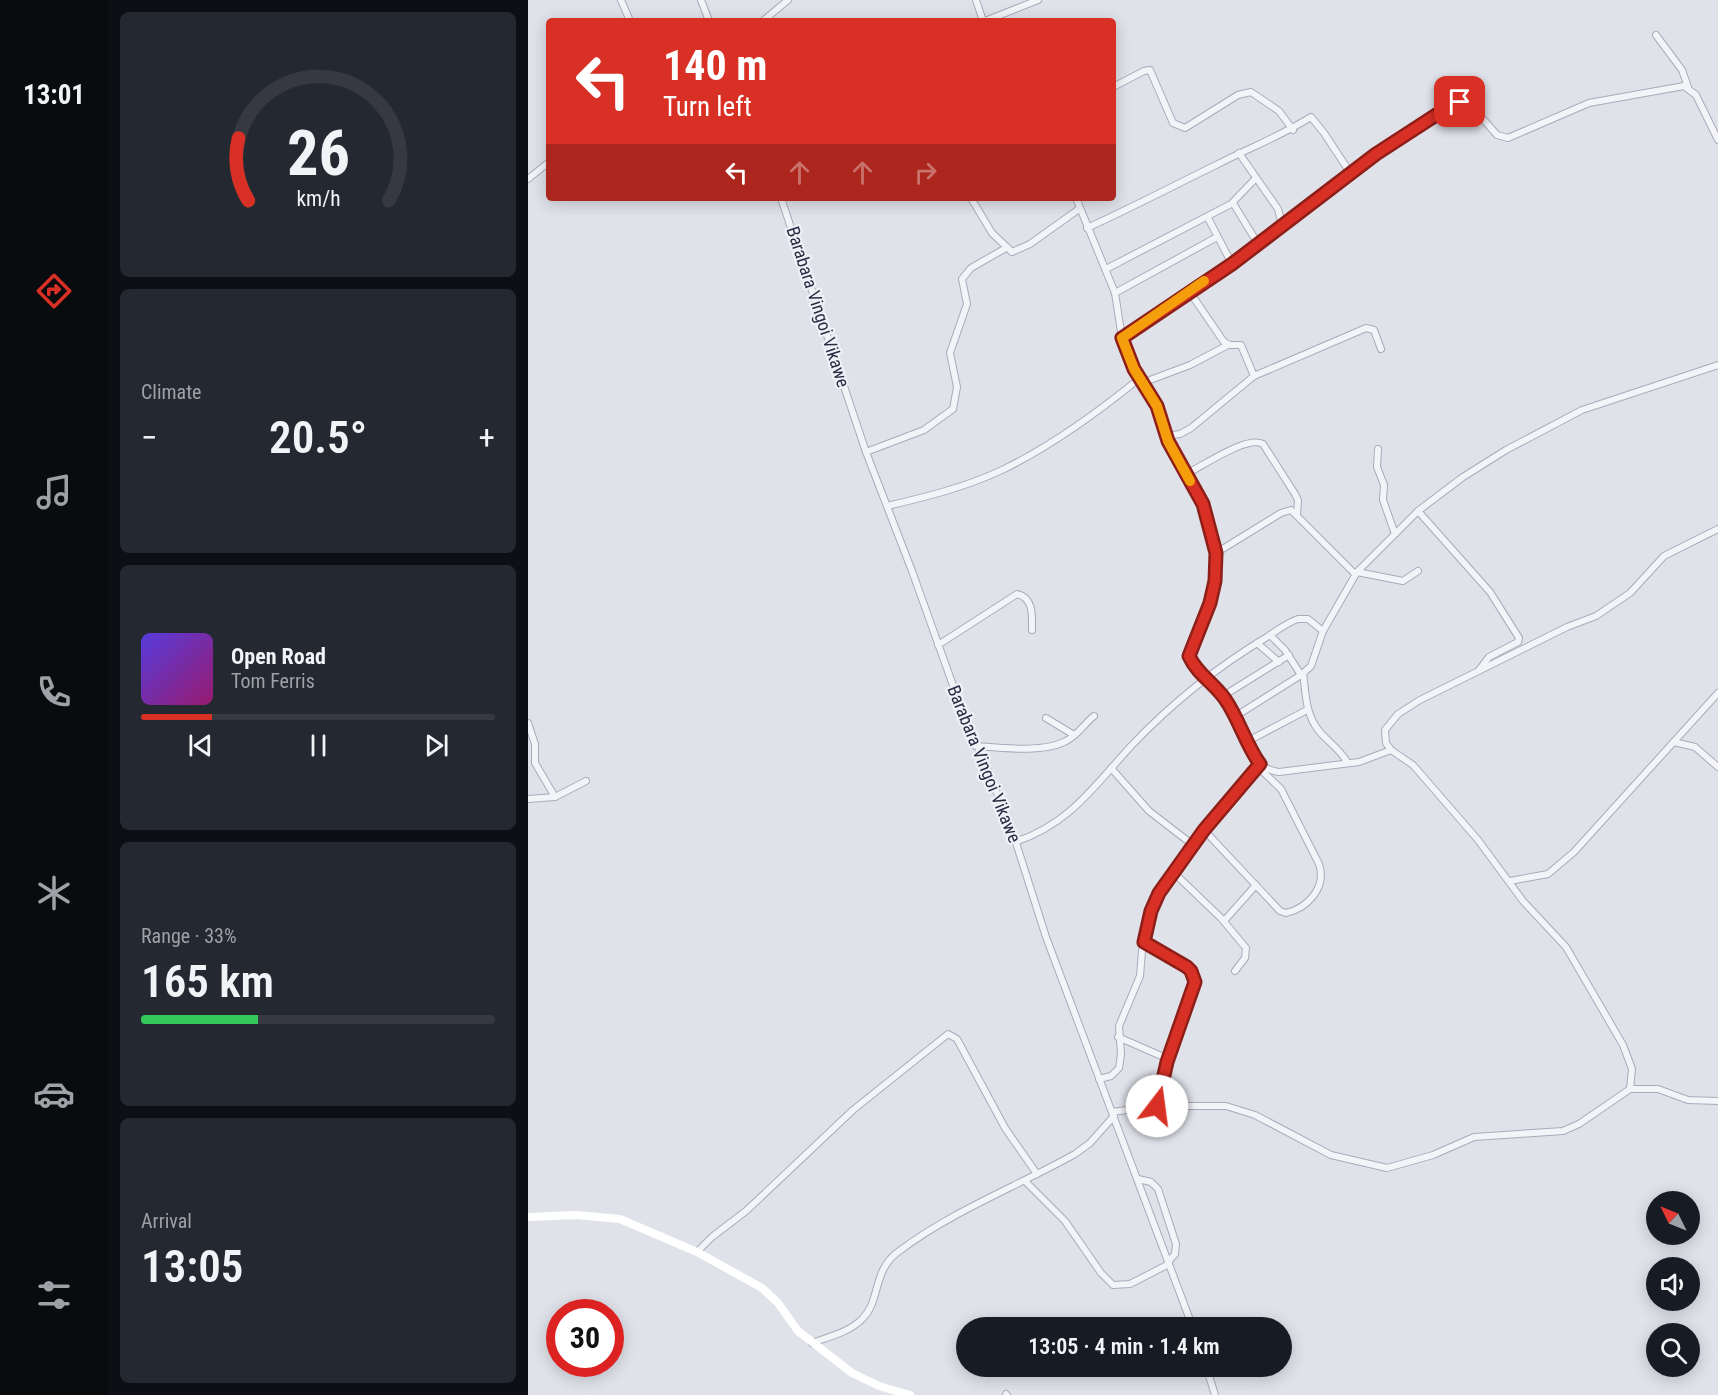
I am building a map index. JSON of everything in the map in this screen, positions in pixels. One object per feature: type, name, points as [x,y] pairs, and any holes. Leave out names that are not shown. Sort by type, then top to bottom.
[{"type":"street","points":[[621,0],[629,18]]},
{"type":"street","points":[[701,0],[708,18]]},
{"type":"street","points":[[767,18],[788,0]]},
{"type":"street","points":[[976,0],[983,18]]},
{"type":"street","points":[[992,18],[1038,0]]},
{"type":"street","points":[[1656,34],[1682,70],[1688,87],[1696,95],[1718,140]]},
{"type":"street","points":[[1116,85],[1144,70],[1150,70],[1173,123],[1185,128],[1238,94],[1251,92],[1279,111],[1293,130]]},
{"type":"street","points":[[1122,338],[1232,264],[1376,154],[1453,104],[1469,103],[1497,135],[1508,138],[1589,104],[1688,87]]},
{"type":"street","points":[[1087,228],[1140,205],[1239,153],[1293,130],[1313,117],[1351,174]]},
{"type":"street","points":[[1710,121],[1718,122]]},
{"type":"street","points":[[1239,153],[1278,209],[1282,225]]},
{"type":"street","points":[[528,179],[546,164]]},
{"type":"street","points":[[1106,269],[1233,203],[1256,178]]},
{"type":"street","name":"Barabara Vingoi Vikawe","points":[[782,201],[866,452],[976,746],[1015,842],[1037,912],[1083,1029],[1099,1079],[1189,1317]]},
{"type":"street","points":[[973,201],[992,233],[1012,252],[1021,249],[1079,209]]},
{"type":"street","points":[[1077,201],[1115,293],[1122,338],[1141,380],[1157,406],[1166,436],[1203,504],[1216,553],[1215,581],[1210,603],[1189,656],[1197,670],[1223,696],[1236,716],[1260,766],[1281,789],[1322,874],[1317,891],[1299,908],[1286,913],[1204,830]]},
{"type":"street","points":[[1233,203],[1258,244]]},
{"type":"street","points":[[1208,218],[1232,264]]},
{"type":"street","points":[[1115,293],[1217,237]]},
{"type":"street","points":[[866,452],[924,430],[947,416],[953,409],[957,387],[950,352],[966,304],[962,279],[971,268],[1006,248]]},
{"type":"street","points":[[1190,291],[1228,345]]},
{"type":"street","points":[[1166,436],[1180,434],[1191,428],[1254,376],[1366,328],[1374,330],[1381,349]]},
{"type":"street","points":[[887,506],[938,493],[1000,471],[1077,426],[1141,380],[1190,365],[1228,345],[1240,345],[1254,376]]},
{"type":"street","points":[[1236,716],[1302,674],[1315,660],[1323,631],[1356,573],[1418,511],[1484,462],[1551,425],[1603,402],[1718,365]]},
{"type":"street","points":[[1186,474],[1242,444],[1257,441],[1263,444],[1295,494],[1298,500],[1297,514]]},
{"type":"street","points":[[1378,449],[1377,467],[1384,485],[1383,500],[1395,534]]},
{"type":"street","points":[[1216,553],[1281,513],[1291,510],[1356,573],[1403,581],[1418,571]]},
{"type":"street","points":[[1418,511],[1490,591],[1520,638],[1518,642],[1489,657],[1479,670]]},
{"type":"street","points":[[1630,1089],[1632,1069],[1612,1025],[1566,947],[1523,901],[1478,840],[1413,765],[1391,750],[1386,743],[1385,730],[1398,714],[1479,670],[1596,616],[1630,593],[1664,556],[1718,529]]},
{"type":"street","points":[[938,645],[1017,594],[1023,596],[1031,605],[1032,630]]},
{"type":"street","points":[[1015,842],[1037,835],[1069,814],[1155,722],[1206,678],[1257,643],[1298,619],[1308,619],[1323,631]]},
{"type":"street","points":[[1270,635],[1289,655],[1302,674],[1307,710],[1317,729],[1340,751],[1347,762]]},
{"type":"street","points":[[1257,643],[1279,662]]},
{"type":"street","points":[[1223,696],[1289,655]]},
{"type":"street","points":[[1510,881],[1548,874],[1574,852],[1718,693]]},
{"type":"street","points":[[1248,741],[1307,710]]},
{"type":"street","points":[[976,746],[1001,748],[1046,746],[1065,742],[1094,716]]},
{"type":"street","points":[[1046,718],[1074,735]]},
{"type":"street","points":[[528,723],[535,744],[536,763],[555,797]]},
{"type":"street","points":[[1674,742],[1695,747],[1718,767]]},
{"type":"street","points":[[1260,766],[1279,772],[1370,759],[1391,750]]},
{"type":"street","points":[[1099,1079],[1111,1076],[1119,1068],[1121,1054],[1118,1037],[1121,1020],[1140,976],[1144,942],[1154,903],[1173,872],[1204,830],[1260,766]]},
{"type":"street","points":[[1111,768],[1149,811],[1193,845]]},
{"type":"street","points":[[528,798],[555,797],[586,781]]},
{"type":"street","points":[[1173,872],[1224,921],[1247,952],[1235,971]]},
{"type":"street","points":[[1224,921],[1256,885]]},
{"type":"street","points":[[1144,942],[1187,967],[1195,982],[1167,1062],[1157,1106]]},
{"type":"street","points":[[697,1252],[711,1237],[746,1211],[853,1110],[948,1034],[957,1039],[1005,1128],[1037,1174]]},
{"type":"street","points":[[1118,1037],[1163,1055],[1167,1062]]},
{"type":"street","points":[[812,1343],[845,1330],[862,1320],[870,1306],[882,1269],[897,1252],[947,1220],[1075,1154],[1090,1143],[1113,1114],[1157,1106],[1205,1105],[1241,1109],[1331,1155],[1387,1168],[1433,1155],[1474,1137],[1563,1131],[1579,1124],[1630,1089],[1658,1089],[1688,1101],[1718,1101]]},
{"type":"street","points":[[1025,1181],[1059,1214],[1101,1273],[1113,1286],[1130,1284],[1168,1263],[1175,1254],[1176,1244],[1158,1189],[1151,1182],[1138,1179]]},
{"type":"street","points":[[528,1217],[576,1215],[620,1219],[697,1252],[762,1288],[778,1303],[798,1331],[867,1381],[910,1395]]},
{"type":"street","points":[[1209,1377],[1215,1395]]},
{"type":"slow traffic","points":[[1190,481],[1168,441],[1157,406],[1134,369],[1128,348],[1122,338],[1204,281]]},
{"type":"route","points":[[1157,1106],[1167,1062],[1195,982],[1187,967],[1144,942],[1151,911],[1159,893],[1185,855],[1260,764],[1235,714],[1223,696],[1197,670],[1189,656],[1193,641],[1210,603],[1215,581],[1216,553],[1209,536],[1203,504],[1168,441],[1157,406],[1134,369],[1128,348],[1122,338],[1232,264],[1376,154],[1453,104],[1460,102]]}]
